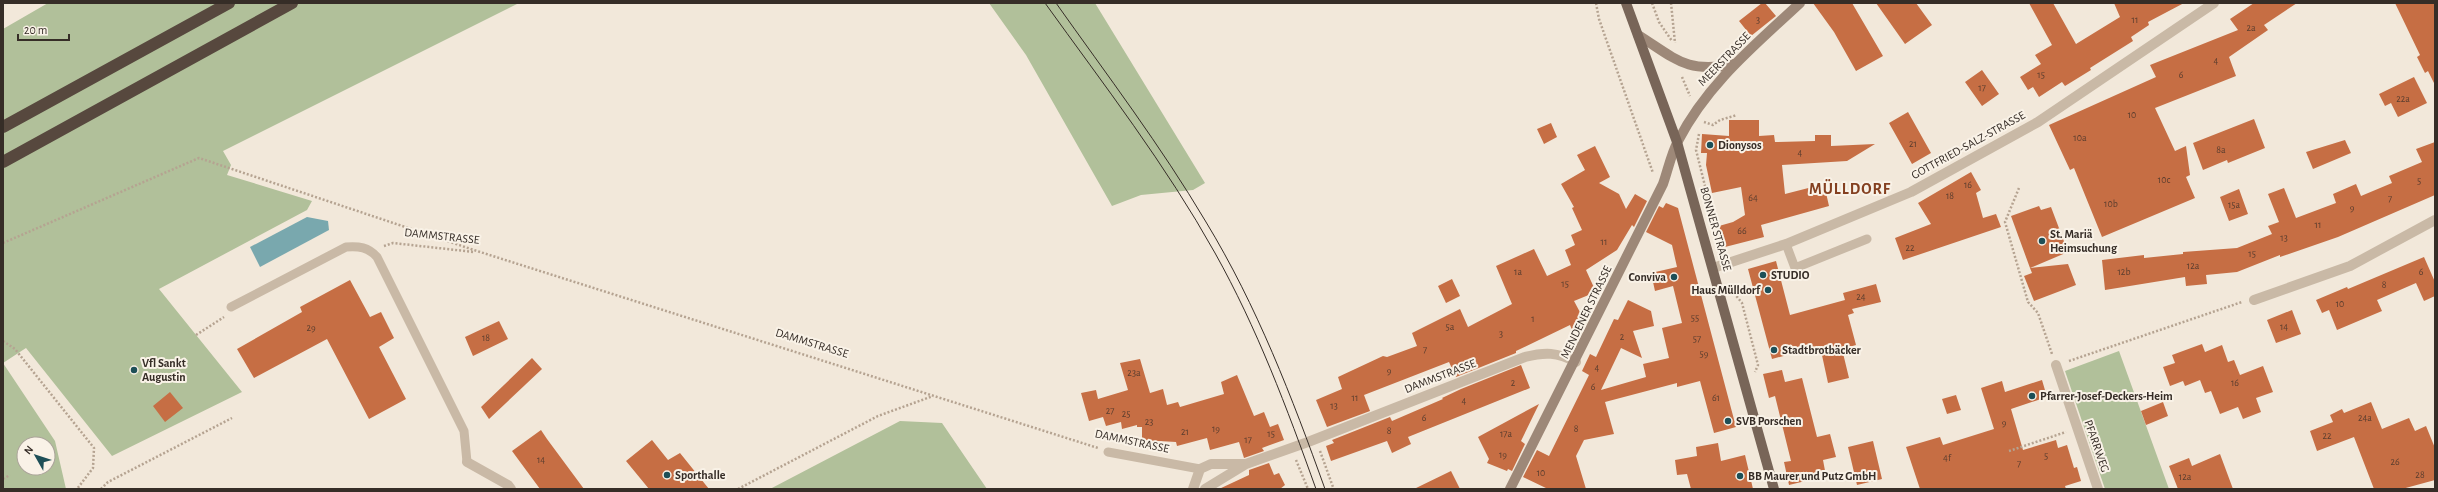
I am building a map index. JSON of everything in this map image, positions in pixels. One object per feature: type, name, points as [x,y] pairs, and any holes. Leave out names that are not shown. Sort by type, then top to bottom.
[{"type":"highway","points":[[3,127],[229,3]]},
{"type":"highway","points":[[3,162],[292,3]]},
{"type":"main road","name":"BONNER STRASSE","points":[[1626,3],[1677,142],[1774,489]]},
{"type":"street","name":"MEERSTRASSE","points":[[1677,142],[1696,109],[1734,64],[1800,3]]},
{"type":"street","name":"GOTTFRIED-SALZ-STRASSE","points":[[1713,268],[1786,244],[1911,192],[2001,144],[2133,59],[2214,3]]},
{"type":"street","points":[[1638,34],[1681,62],[1696,68],[1713,68],[1734,64]]},
{"type":"street","name":"MENDENER STRASSE","points":[[1510,489],[1576,362],[1663,184],[1677,142]]},
{"type":"street","points":[[2254,300],[2350,266],[2435,220]]},
{"type":"street","name":"DAMMSTRASSE","points":[[1205,489],[1246,464],[1308,442],[1525,357],[1544,352],[1555,353],[1576,362]]},
{"type":"street","name":"PFARRWEG","points":[[2056,365],[2098,489]]},
{"type":"street","points":[[467,462],[508,485],[511,489]]},
{"type":"street","name":"DAMMSTRASSE","points":[[1200,469],[1211,464],[1246,464]]},
{"type":"street","points":[[1193,489],[1200,469]]},
{"type":"lane","points":[[1786,244],[1795,268],[1867,239]]},
{"type":"lane","points":[[231,307],[346,247],[358,246],[370,249],[377,257],[464,431],[467,462]]},
{"type":"lane","name":"DAMMSTRASSE","points":[[1108,452],[1200,469]]},
{"type":"path","points":[[1596,3],[1599,19],[1652,172]]},
{"type":"path","points":[[1652,3],[1659,22],[1675,46],[1671,3]]},
{"type":"path","points":[[1696,109],[1704,121],[1696,150],[1708,197]]},
{"type":"path","points":[[1708,124],[1713,125],[1720,120],[1737,115]]},
{"type":"path","points":[[3,243],[199,158],[477,251]]},
{"type":"path","points":[[2019,188],[2005,222],[2028,302],[2038,313],[2056,365],[2235,304],[2254,300]]},
{"type":"path","name":"DAMMSTRASSE","points":[[370,249],[392,244],[466,252],[477,251],[934,395],[1108,452]]},
{"type":"path","points":[[196,335],[227,316],[231,307]]},
{"type":"path","points":[[3,341],[15,349],[94,448],[93,468],[77,489]]},
{"type":"path","points":[[738,489],[878,416],[934,395]]},
{"type":"path","points":[[101,489],[108,482],[232,418]]},
{"type":"path","points":[[2009,451],[2078,428]]},
{"type":"path","points":[[1319,447],[1333,487]]},
{"type":"path","points":[[1296,458],[1308,489]]},
{"type":"path","points":[[3,479],[10,475]]},
{"type":"green space","points":[[48,3],[519,3],[223,151],[231,165],[227,175],[312,201],[307,210],[159,289],[242,392],[112,456],[26,348],[3,363],[3,29]]},
{"type":"green space","points":[[989,3],[1095,3],[1205,183],[1193,190],[1141,195],[1112,206],[1026,55]]},
{"type":"green space","points":[[2119,351],[2169,489],[2105,489],[2065,371]]},
{"type":"green space","points":[[3,363],[52,436],[16,436],[16,476],[56,476],[56,445],[66,489],[3,489]]},
{"type":"green space","points":[[900,421],[942,423],[987,489],[770,489]]},
{"type":"water","points":[[307,217],[328,221],[329,230],[260,267],[250,247]]},
{"type":"building","points":[[1762,3],[1765,3],[1776,16],[1751,36],[1739,21]]},
{"type":"building","points":[[1813,3],[1852,3],[1883,56],[1856,71],[1834,32]]},
{"type":"building","points":[[1876,3],[1916,3],[1932,25],[1905,44]]},
{"type":"building","points":[[2029,3],[2053,3],[2076,44],[2120,17],[2114,3],[2184,3],[2148,22],[2149,25],[2131,37],[2133,41],[2090,68],[2091,70],[2065,86],[2062,82],[2039,97],[2033,87],[2028,90],[2020,77],[2041,64],[2035,55],[2052,45]]},
{"type":"building","points":[[2254,3],[2297,3],[2264,25],[2268,30],[2229,57],[2236,76],[2155,108],[2175,151],[2186,146],[2190,175],[2186,177],[2195,198],[2102,237],[2074,168],[2070,170],[2049,125],[2156,77],[2150,65],[2238,30],[2230,19]]},
{"type":"building","points":[[2395,3],[2435,3],[2435,85],[2428,71],[2425,73],[2417,57],[2420,55]]},
{"type":"building","points":[[1982,70],[1999,94],[1982,106],[1965,82]]},
{"type":"building","points":[[2414,77],[2427,103],[2398,117],[2391,103],[2385,106],[2379,94]]},
{"type":"building","points":[[1908,112],[1931,153],[1912,164],[1889,123]]},
{"type":"building","points":[[2254,119],[2265,148],[2228,163],[2227,160],[2203,170],[2193,143]]},
{"type":"building","points":[[1729,120],[1759,120],[1759,136],[1774,135],[1775,142],[1815,141],[1815,135],[1831,135],[1831,146],[1875,144],[1847,161],[1782,165],[1785,194],[1824,184],[1829,206],[1761,225],[1764,237],[1725,247],[1719,226],[1733,222],[1745,215],[1741,187],[1712,193],[1706,165],[1707,153],[1701,153],[1702,134],[1729,136]]},
{"type":"building","points":[[1551,123],[1557,137],[1544,144],[1537,129]]},
{"type":"building","points":[[2345,140],[2351,153],[2313,169],[2306,152]]},
{"type":"building","points":[[2435,142],[2435,195],[2338,237],[2280,257],[2280,255],[2237,272],[2206,275],[2207,284],[2186,286],[2185,277],[2105,290],[2102,260],[2144,255],[2144,258],[2183,254],[2183,252],[2237,248],[2272,234],[2268,226],[2279,222],[2268,194],[2284,188],[2296,218],[2336,203],[2333,194],[2356,184],[2361,196],[2392,183],[2389,176],[2422,162],[2416,149]]},
{"type":"building","points":[[1595,146],[1610,177],[1599,183],[1619,194],[1626,209],[1635,194],[1647,201],[1634,227],[1632,225],[1617,250],[1586,270],[1596,292],[1574,301],[1582,316],[1575,337],[1570,325],[1516,351],[1516,353],[1456,377],[1449,362],[1364,395],[1370,411],[1327,427],[1316,400],[1342,389],[1338,377],[1383,356],[1387,357],[1417,346],[1412,333],[1460,309],[1468,327],[1512,304],[1496,266],[1534,249],[1547,276],[1571,265],[1565,250],[1575,245],[1571,235],[1582,230],[1572,208],[1574,207],[1561,184],[1585,170],[1577,155]]},
{"type":"building","points":[[1971,172],[1981,190],[1976,193],[1983,218],[1996,214],[2001,227],[1903,260],[1895,238],[1931,224],[1918,203]]},
{"type":"building","points":[[2239,189],[2248,214],[2229,221],[2220,197]]},
{"type":"building","points":[[1666,203],[1678,208],[1736,427],[1714,433],[1700,381],[1677,387],[1677,383],[1605,402],[1614,434],[1584,440],[1576,456],[1586,489],[1548,489],[1523,477],[1537,450],[1549,456],[1589,375],[1582,371],[1590,354],[1596,357],[1614,319],[1618,320],[1628,300],[1651,311],[1654,326],[1633,331],[1642,358],[1621,348],[1601,390],[1646,377],[1643,364],[1669,358],[1662,328],[1682,323],[1673,286],[1655,291],[1651,273],[1677,267],[1672,245],[1646,232],[1659,206],[1663,208]]},
{"type":"building","points":[[2039,206],[2041,210],[2051,207],[2068,252],[2030,268],[2011,216]]},
{"type":"building","points":[[2424,257],[2435,282],[2435,296],[2424,301],[2416,283],[2377,300],[2382,311],[2337,330],[2329,310],[2322,313],[2316,300],[2347,287],[2348,289]]},
{"type":"building","points":[[1776,261],[1790,315],[1845,300],[1843,293],[1876,284],[1881,302],[1852,309],[1854,313],[1848,315],[1856,345],[1842,349],[1849,378],[1828,383],[1820,346],[1772,359],[1748,269]]},
{"type":"building","points":[[2068,264],[2076,285],[2034,301],[2024,276],[2032,273],[2030,268]]},
{"type":"building","points":[[1452,279],[1460,296],[1446,303],[1438,286]]},
{"type":"building","points":[[350,280],[370,317],[381,312],[394,338],[379,347],[406,399],[369,419],[327,339],[254,378],[237,349],[302,312],[300,307]]},
{"type":"building","points":[[2292,310],[2301,334],[2276,343],[2267,320]]},
{"type":"building","points":[[499,321],[508,339],[473,356],[465,337]]},
{"type":"building","points":[[2202,344],[2205,352],[2222,345],[2228,362],[2234,360],[2240,375],[2263,366],[2273,392],[2256,398],[2261,412],[2243,419],[2238,407],[2220,414],[2211,391],[2205,393],[2200,380],[2185,386],[2183,381],[2170,386],[2163,367],[2175,363],[2172,355]]},
{"type":"building","points":[[532,358],[542,369],[489,419],[481,407]]},
{"type":"building","points":[[1140,359],[1150,393],[1163,389],[1167,405],[1178,402],[1180,407],[1224,394],[1221,382],[1237,375],[1254,416],[1264,412],[1270,427],[1278,424],[1284,440],[1262,448],[1264,451],[1244,458],[1239,442],[1210,450],[1207,438],[1177,446],[1176,442],[1142,440],[1142,427],[1137,427],[1137,425],[1122,429],[1121,422],[1106,426],[1103,417],[1089,421],[1081,393],[1096,390],[1098,399],[1128,390],[1120,363]]},
{"type":"building","points":[[1521,365],[1530,388],[1408,437],[1411,444],[1392,453],[1387,441],[1331,461],[1326,446],[1334,443],[1332,440],[1390,417],[1392,421],[1443,399],[1442,398],[1461,389]]},
{"type":"building","points":[[1782,370],[1785,382],[1802,378],[1817,437],[1830,434],[1836,457],[1823,460],[1826,476],[1789,485],[1784,462],[1791,461],[1775,396],[1769,398],[1763,374]]},
{"type":"building","points":[[2042,380],[2047,397],[2011,409],[2023,450],[2056,440],[2058,448],[2067,445],[2074,468],[2077,467],[2081,481],[2065,486],[2066,489],[1920,489],[1906,447],[1940,437],[1943,445],[1994,429],[1981,388],[2002,381],[2005,392]]},
{"type":"building","points":[[170,392],[183,408],[165,422],[153,406]]},
{"type":"building","points":[[1956,395],[1961,410],[1947,414],[1942,399]]},
{"type":"building","points":[[2163,402],[2168,416],[2146,425],[2141,411]]},
{"type":"building","points":[[2371,402],[2382,429],[2409,418],[2415,431],[2426,426],[2435,448],[2435,480],[2402,489],[2374,489],[2354,437],[2317,451],[2310,431],[2333,422],[2330,415],[2342,409],[2344,413]]},
{"type":"building","points":[[1539,404],[1521,441],[1525,444],[1512,471],[1508,469],[1507,471],[1487,463],[1489,459],[1478,437]]},
{"type":"building","points":[[541,430],[584,489],[540,489],[512,451]]},
{"type":"building","name":"Sporthalle","points":[[652,440],[668,460],[680,453],[709,489],[649,489],[626,461]]},
{"type":"building","points":[[1873,441],[1882,479],[1857,485],[1848,447]]},
{"type":"building","points":[[1718,443],[1721,461],[1745,455],[1753,489],[1691,489],[1687,474],[1677,475],[1675,460],[1697,456],[1696,447]]},
{"type":"building","points":[[2220,454],[2233,489],[2178,489],[2169,466],[2189,458],[2192,466]]},
{"type":"building","points":[[1269,463],[1274,475],[1279,473],[1285,485],[1280,489],[1219,489],[1249,475],[1249,470]]},
{"type":"building","points":[[1451,471],[1460,489],[1414,489]]},
{"type":"tram line","points":[[1045,3],[1155,157],[1176,188],[1215,253],[1258,339],[1294,428],[1316,489]]},
{"type":"tram line","points":[[1056,3],[1171,166],[1224,254],[1272,352],[1300,420],[1325,489]]},
{"type":"place","name":"Dionysos","points":[[1710,145]]},
{"type":"place","name":"St. Mariä Heimsuchung","points":[[2042,241]]},
{"type":"place","name":"STUDIO","points":[[1763,275]]},
{"type":"place","name":"Conviva","points":[[1674,277]]},
{"type":"place","name":"Haus Mülldorf","points":[[1768,290]]},
{"type":"place","name":"Stadtbrotbäcker","points":[[1774,350]]},
{"type":"place","name":"Vfl Sankt Augustin","points":[[134,370]]},
{"type":"place","name":"Pfarrer-Josef-Deckers-Heim","points":[[2032,396]]},
{"type":"place","name":"SVB Porschen","points":[[1728,421]]},
{"type":"place","name":"Sporthalle","points":[[667,475]]},
{"type":"place","name":"BB Maurer und Putz GmbH","points":[[1740,476]]},
{"type":"district","name":"MÜLLDORF","points":[[1850,189]]}]
